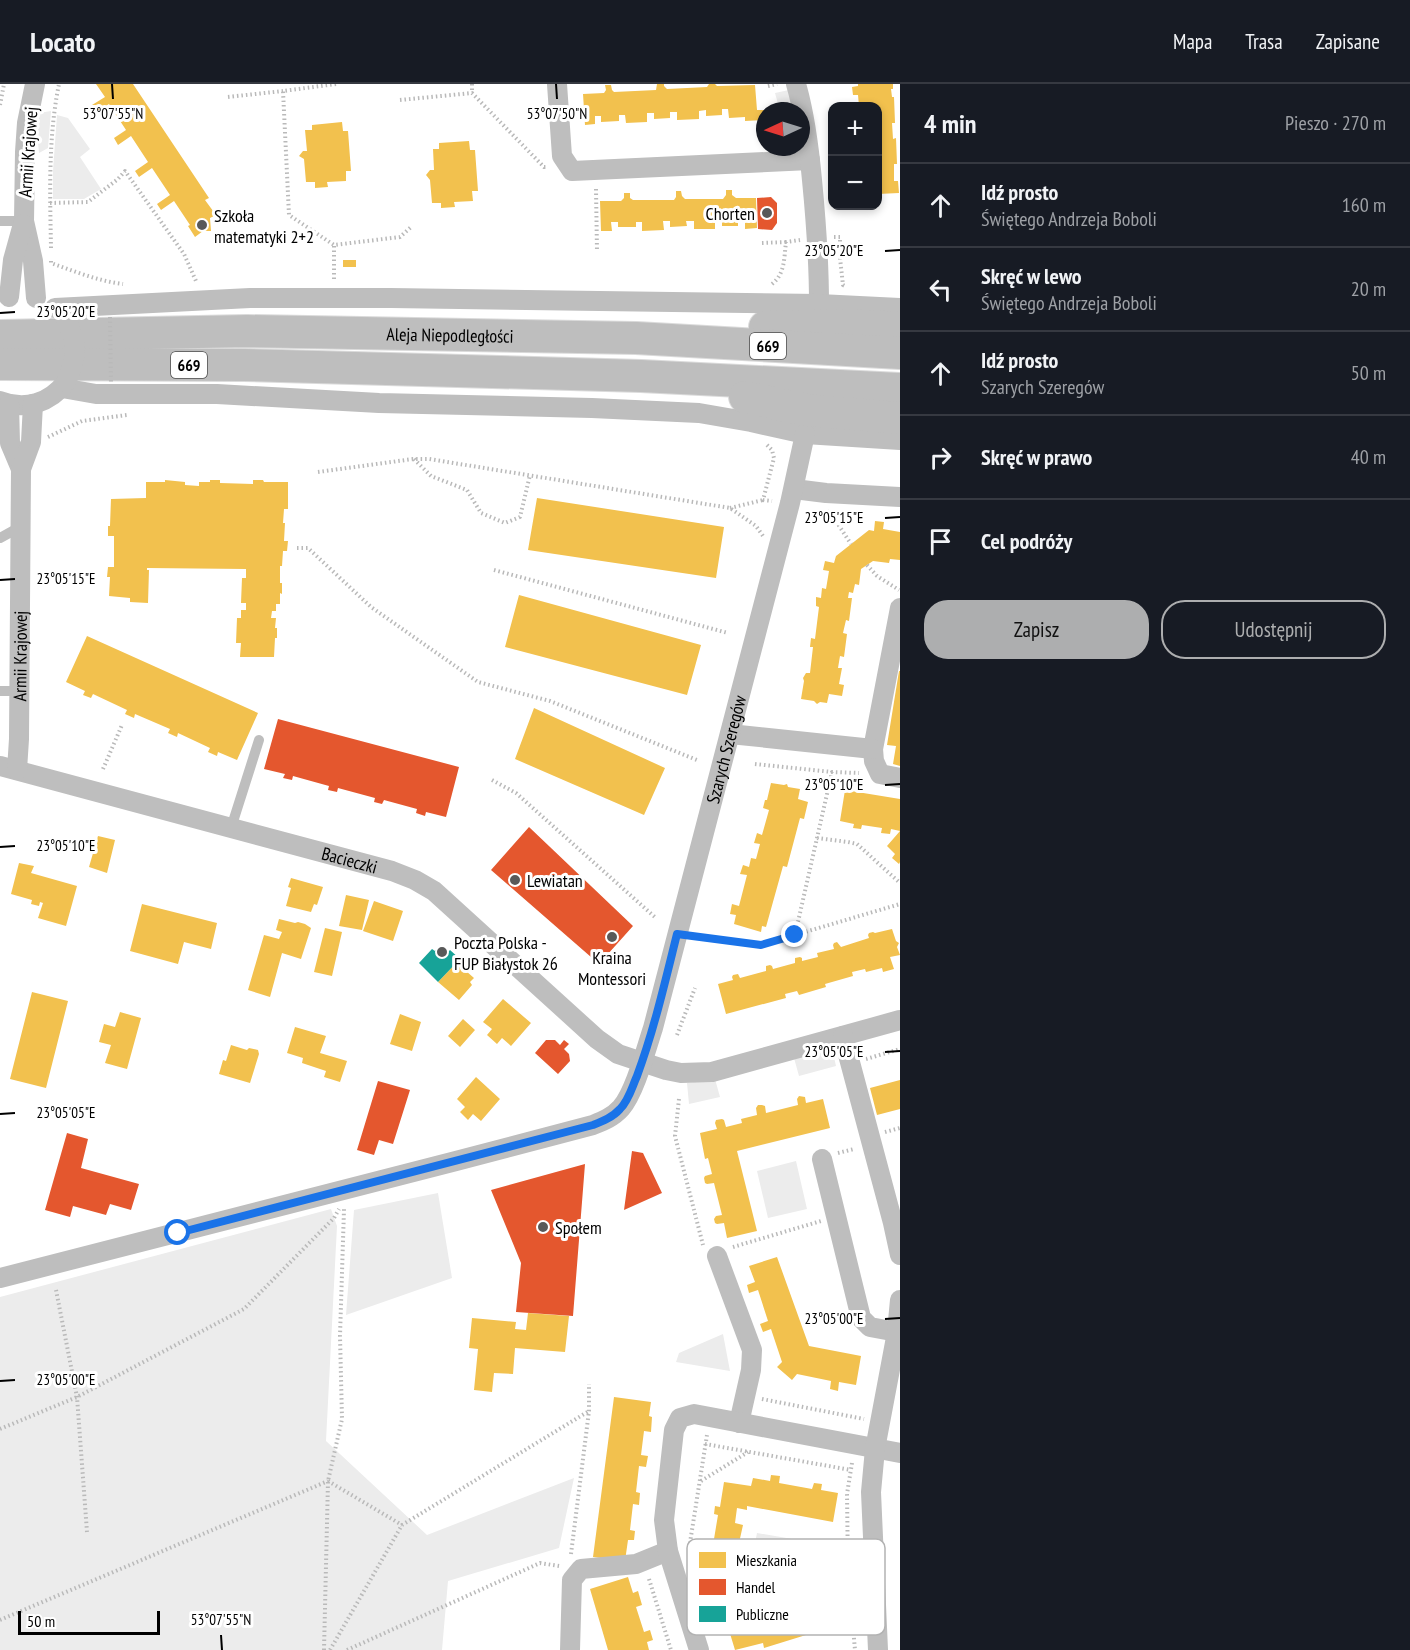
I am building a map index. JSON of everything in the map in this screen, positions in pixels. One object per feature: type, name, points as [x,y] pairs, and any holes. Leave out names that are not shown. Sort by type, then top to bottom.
[{"type":"main road","points":[[636,338],[744,327],[853,325],[900,328]]},
{"type":"main road","name":"Aleja Niepodległości","points":[[0,336],[247,331],[636,338],[900,353]]},
{"type":"main road","name":"Aleja Niepodległości","points":[[0,364],[244,365],[641,376],[900,389]]},
{"type":"main road","points":[[641,376],[806,410],[900,418]]},
{"type":"street","name":"Armii Krajowej","points":[[35,84],[24,152],[24,221],[33,261],[36,298]]},
{"type":"street","points":[[557,84],[562,156],[572,171],[810,160]]},
{"type":"street","points":[[796,84],[806,125],[810,160],[818,238],[819,304]]},
{"type":"street","name":"Armii Krajowej","points":[[5,299],[24,221]]},
{"type":"street","points":[[4,403],[21,406],[44,401],[54,395],[64,385],[74,366],[76,350],[73,333],[60,313],[36,298],[22,296],[5,299]]},
{"type":"street","points":[[60,313],[250,298],[819,304],[900,308]]},
{"type":"street","points":[[64,385],[96,394],[217,394],[379,403],[699,413],[805,434],[900,440]]},
{"type":"street","name":"Armii Krajowej","points":[[4,403],[10,443],[21,470]]},
{"type":"street","name":"Armii Krajowej","points":[[8,768],[19,739],[9,691],[20,527],[21,470],[31,442],[33,404]]},
{"type":"street","name":"Szarych Szeregów","points":[[0,1278],[581,1128],[608,1118],[621,1108],[642,1062],[653,1028],[794,489],[805,434]]},
{"type":"street","points":[[794,489],[900,497]]},
{"type":"street","points":[[900,608],[873,749],[874,761],[880,774],[900,778]]},
{"type":"street","points":[[729,734],[873,749]]},
{"type":"street","name":"Bacieczki","points":[[8,768],[392,871],[415,880],[434,891],[597,1039],[618,1054],[642,1062],[681,1073],[712,1072],[900,1020]]},
{"type":"street","points":[[843,1036],[900,1255]]},
{"type":"street","points":[[822,1158],[861,1318],[870,1327],[897,1332]]},
{"type":"street","points":[[717,1256],[752,1350],[751,1370],[739,1423]]},
{"type":"street","points":[[873,1539],[871,1492],[865,1447],[880,1423],[897,1332],[900,1300]]},
{"type":"street","points":[[687,1612],[668,1551],[664,1520],[674,1430],[680,1418],[694,1414],[900,1453]]},
{"type":"street","points":[[570,1650],[572,1580],[575,1568],[636,1564],[668,1551]]},
{"type":"street","points":[[694,1635],[699,1650]]},
{"type":"street","points":[[877,1635],[878,1650]]},
{"type":"lane","points":[[0,221],[24,221]]},
{"type":"lane","points":[[0,538],[20,527]]},
{"type":"lane","points":[[231,828],[259,740]]},
{"type":"path","points":[[0,105],[4,84]]},
{"type":"path","points":[[59,84],[50,153],[51,263],[112,283],[133,285]]},
{"type":"path","points":[[228,97],[336,84]]},
{"type":"path","points":[[472,84],[472,93],[544,167],[572,171]]},
{"type":"path","points":[[768,86],[777,84]]},
{"type":"path","points":[[283,91],[289,215],[334,245],[400,237],[411,228]]},
{"type":"path","points":[[400,100],[472,93]]},
{"type":"path","points":[[595,170],[597,251]]},
{"type":"path","points":[[50,203],[88,202],[125,171],[184,254],[196,281]]},
{"type":"path","points":[[762,243],[840,237],[843,285],[849,289]]},
{"type":"path","points":[[766,286],[772,285],[783,271],[786,242]]},
{"type":"path","points":[[334,245],[334,279]]},
{"type":"path","points":[[323,279],[345,279]]},
{"type":"path","points":[[186,282],[207,280]]},
{"type":"path","points":[[110,317],[111,384]]},
{"type":"path","points":[[42,440],[82,421],[109,418]]},
{"type":"path","points":[[318,472],[413,459],[429,459],[730,508],[763,500]]},
{"type":"path","points":[[413,459],[431,476],[467,490],[481,513],[505,523],[520,517],[530,475]]},
{"type":"path","points":[[730,508],[756,526],[776,557]]},
{"type":"path","points":[[824,509],[834,518],[851,544]]},
{"type":"path","points":[[297,548],[308,548],[371,607],[478,681],[550,701],[697,760]]},
{"type":"path","points":[[867,565],[877,576],[900,590]]},
{"type":"path","points":[[494,570],[728,633]]},
{"type":"path","points":[[103,769],[122,725]]},
{"type":"path","points":[[755,764],[832,772],[880,774]]},
{"type":"path","points":[[795,935],[832,772]]},
{"type":"path","points":[[492,780],[516,793],[656,918]]},
{"type":"path","points":[[817,838],[857,844],[900,883]]},
{"type":"path","points":[[677,934],[761,945],[900,904]]},
{"type":"path","points":[[677,1035],[695,988]]},
{"type":"path","points":[[852,1069],[860,1061],[900,1049]]},
{"type":"path","points":[[679,1099],[675,1136],[704,1249],[717,1256],[737,1245],[836,1216]]},
{"type":"path","points":[[822,1158],[872,1143]]},
{"type":"path","points":[[0,1429],[77,1397],[244,1309],[334,1218],[340,1207],[344,1190]]},
{"type":"path","points":[[324,1650],[328,1480],[342,1419],[340,1336],[344,1190]]},
{"type":"path","points":[[56,1290],[77,1397],[87,1532]]},
{"type":"path","points":[[348,1650],[540,1563],[575,1568],[589,1411],[589,1384]]},
{"type":"path","points":[[745,1396],[880,1423]]},
{"type":"path","points":[[330,1650],[402,1525],[589,1411]]},
{"type":"path","points":[[691,1539],[710,1417]]},
{"type":"path","points":[[705,1444],[851,1470]]},
{"type":"path","points":[[848,1539],[847,1494],[851,1470],[865,1447]]},
{"type":"path","points":[[700,1482],[748,1452]]},
{"type":"path","points":[[328,1480],[402,1525]]},
{"type":"path","points":[[0,1620],[328,1480]]},
{"type":"path","points":[[644,1561],[671,1650]]},
{"type":"path","points":[[854,1635],[855,1650]]},
{"type":"shaded area","points":[[789,90],[791,102],[778,102],[775,93]]},
{"type":"shaded area","points":[[51,111],[48,148],[39,153],[37,132],[39,113]]},
{"type":"shaded area","points":[[57,115],[68,118],[90,149],[80,157],[101,189],[84,199],[53,199]]},
{"type":"shaded area","points":[[832,1048],[836,1066],[799,1076],[794,1058]]},
{"type":"shaded area","points":[[715,1079],[720,1097],[689,1104],[687,1083]]},
{"type":"shaded area","points":[[796,1161],[807,1209],[768,1218],[757,1171]]},
{"type":"shaded area","points":[[438,1193],[452,1278],[346,1315],[354,1210]]},
{"type":"shaded area","points":[[331,1209],[337,1226],[326,1441],[427,1535],[574,1478],[559,1548],[448,1581],[442,1650],[0,1650],[0,1297]]},
{"type":"shaded area","points":[[723,1334],[730,1371],[676,1362],[679,1353]]},
{"type":"shaded area","points":[[757,1533],[792,1539],[756,1539]]},
{"type":"building: Mieszkania","points":[[96,84],[133,84],[209,198],[205,200],[216,215],[210,218],[211,231],[203,231],[195,237],[174,201],[161,210],[157,204],[170,195],[152,168],[139,177],[135,171],[148,162],[131,136],[118,145],[114,138],[126,130],[109,104],[97,112],[92,105],[105,97]]},
{"type":"building: Mieszkania","points":[[657,84],[664,84],[667,89],[707,87],[709,84],[717,86],[755,85],[756,120],[745,121],[745,117],[729,118],[728,109],[722,109],[722,115],[706,116],[706,110],[699,111],[699,119],[677,120],[677,112],[670,112],[670,118],[654,119],[654,113],[647,113],[647,122],[626,123],[625,115],[619,115],[619,121],[601,122],[601,116],[595,116],[595,124],[585,125],[583,94],[604,93],[605,85],[611,85],[614,92],[656,90]]},
{"type":"building: Mieszkania","points":[[858,84],[893,84],[893,89],[891,89],[892,97],[894,97],[895,123],[892,123],[893,139],[896,138],[897,164],[894,164],[894,181],[898,181],[899,193],[882,194],[882,102],[859,102],[858,95],[853,95],[852,87]]},
{"type":"building: Mieszkania","points":[[342,122],[343,131],[348,131],[351,171],[346,171],[346,181],[327,182],[328,187],[315,188],[315,182],[306,182],[304,159],[299,156],[303,151],[307,151],[305,130],[312,130],[312,125]]},
{"type":"building: Mieszkania","points":[[469,141],[470,150],[475,150],[478,191],[472,191],[473,201],[454,202],[455,207],[441,208],[441,203],[432,203],[430,180],[426,175],[430,170],[434,170],[433,149],[439,149],[439,143]]},
{"type":"building: Mieszkania","points":[[726,190],[732,190],[732,195],[736,198],[756,198],[757,228],[745,229],[745,220],[738,220],[738,226],[722,226],[722,220],[715,220],[715,229],[694,229],[694,221],[686,221],[687,226],[670,227],[670,221],[663,221],[664,230],[642,231],[642,222],[636,222],[636,227],[618,227],[618,222],[611,222],[612,231],[601,231],[600,201],[621,201],[624,193],[630,193],[630,198],[633,200],[674,200],[676,191],[681,191],[685,199],[723,199]]},
{"type":"building: Mieszkania","points":[[343,260],[356,260],[356,267],[343,267]]},
{"type":"building: Mieszkania","points":[[165,480],[199,486],[199,482],[210,482],[210,480],[220,480],[220,483],[253,484],[253,480],[288,482],[288,509],[284,509],[283,523],[285,523],[284,541],[288,541],[287,551],[283,551],[282,566],[280,566],[282,594],[280,593],[280,604],[276,604],[276,611],[272,611],[271,618],[276,618],[275,628],[277,628],[274,657],[240,657],[241,643],[236,643],[237,618],[241,618],[241,610],[246,610],[246,603],[241,603],[242,578],[246,578],[246,569],[147,568],[149,570],[148,603],[130,602],[130,598],[109,596],[108,567],[114,567],[114,536],[108,536],[111,499],[146,498],[146,482],[165,482]]},
{"type":"building: Mieszkania","points":[[537,498],[724,527],[716,578],[528,550]]},
{"type":"building: Mieszkania","points":[[875,521],[884,522],[883,529],[900,532],[900,560],[890,559],[889,563],[873,561],[861,569],[859,585],[855,584],[853,593],[849,592],[848,598],[852,598],[849,621],[846,620],[843,633],[847,634],[844,657],[840,656],[838,668],[842,668],[839,684],[844,685],[842,696],[829,694],[827,703],[817,704],[814,701],[801,699],[803,678],[806,673],[810,673],[813,647],[810,647],[811,638],[815,639],[819,607],[816,606],[816,597],[821,598],[822,588],[826,589],[829,571],[823,570],[825,561],[834,563],[836,556],[869,530],[874,531]]},
{"type":"building: Mieszkania","points":[[519,595],[701,645],[687,695],[505,647]]},
{"type":"building: Mieszkania","points":[[87,636],[258,713],[237,760],[218,752],[217,756],[208,752],[210,748],[178,733],[177,737],[168,733],[170,729],[135,714],[134,718],[125,714],[127,710],[93,694],[91,698],[83,695],[85,691],[66,682]]},
{"type":"building: Mieszkania","points":[[899,671],[900,766],[893,764],[896,746],[887,745]]},
{"type":"building: Mieszkania","points":[[534,708],[665,768],[644,815],[515,759]]},
{"type":"building: Mieszkania","points":[[771,783],[787,784],[788,787],[800,789],[798,799],[808,802],[804,819],[800,818],[787,867],[783,866],[766,927],[762,926],[761,932],[734,924],[736,915],[730,914],[732,904],[739,906],[747,875],[740,874],[743,865],[749,867],[751,858],[756,859],[760,844],[754,843],[757,833],[762,835],[769,810],[763,808]]},
{"type":"building: Mieszkania","points":[[845,790],[900,799],[900,831],[891,829],[890,834],[881,833],[882,828],[862,825],[861,829],[853,828],[854,824],[840,821]]},
{"type":"building: Mieszkania","points":[[900,831],[899,864],[892,858],[895,854],[887,846]]},
{"type":"building: Mieszkania","points":[[98,836],[115,840],[107,873],[89,867]]},
{"type":"building: Mieszkania","points":[[19,863],[34,866],[31,873],[77,886],[66,926],[38,918],[43,903],[40,902],[39,906],[31,904],[32,900],[11,894]]},
{"type":"building: Mieszkania","points":[[291,878],[323,887],[317,905],[314,904],[311,912],[286,906]]},
{"type":"building: Mieszkania","points":[[346,895],[369,900],[362,930],[339,926]]},
{"type":"building: Mieszkania","points":[[374,901],[403,911],[393,941],[363,931]]},
{"type":"building: Mieszkania","points":[[142,904],[217,923],[211,949],[184,942],[178,964],[130,951]]},
{"type":"building: Mieszkania","points":[[279,919],[298,922],[311,928],[301,959],[282,953],[270,997],[248,990],[264,935],[279,939],[282,932],[276,930]]},
{"type":"building: Mieszkania","points":[[325,928],[342,932],[332,976],[314,972]]},
{"type":"building: Mieszkania","points":[[892,929],[899,943],[897,947],[900,955],[890,957],[894,969],[883,972],[882,968],[866,972],[865,969],[852,972],[853,976],[825,984],[826,987],[799,995],[797,991],[785,994],[786,998],[726,1014],[718,984],[733,980],[733,975],[738,974],[740,978],[766,971],[766,966],[770,965],[773,969],[795,963],[795,958],[800,957],[802,961],[818,957],[817,953],[834,949],[834,943],[837,942],[841,947],[869,938],[869,933]]},
{"type":"building: Mieszkania","points":[[460,959],[470,967],[466,971],[474,978],[470,982],[472,985],[459,1000],[438,982]]},
{"type":"building: Mieszkania","points":[[32,992],[68,1001],[46,1088],[10,1079]]},
{"type":"building: Mieszkania","points":[[503,999],[531,1023],[511,1046],[502,1038],[497,1044],[487,1035],[492,1029],[483,1022]]},
{"type":"building: Mieszkania","points":[[120,1012],[141,1018],[127,1069],[105,1063],[111,1045],[99,1042],[104,1024],[115,1027]]},
{"type":"building: Mieszkania","points":[[400,1014],[421,1022],[412,1051],[390,1044]]},
{"type":"building: Mieszkania","points":[[463,1019],[475,1030],[460,1047],[448,1036]]},
{"type":"building: Mieszkania","points":[[295,1027],[326,1036],[320,1053],[347,1061],[340,1082],[324,1077],[326,1071],[302,1063],[303,1058],[287,1053]]},
{"type":"building: Mieszkania","points":[[231,1045],[247,1050],[249,1048],[258,1050],[259,1054],[250,1083],[219,1074]]},
{"type":"building: Mieszkania","points":[[476,1077],[500,1099],[481,1121],[473,1114],[468,1120],[460,1112],[465,1107],[457,1099]]},
{"type":"building: Mieszkania","points":[[900,1080],[900,1109],[877,1115],[870,1088]]},
{"type":"building: Mieszkania","points":[[799,1096],[805,1097],[806,1103],[823,1099],[830,1128],[737,1151],[757,1231],[727,1238],[724,1223],[715,1223],[716,1216],[722,1215],[714,1183],[705,1183],[705,1176],[712,1174],[708,1158],[705,1159],[700,1133],[717,1129],[716,1120],[724,1120],[726,1127],[742,1123],[741,1119],[757,1115],[758,1105],[765,1106],[766,1113],[798,1105]]},
{"type":"building: Mieszkania","points":[[777,1257],[809,1346],[861,1356],[856,1385],[839,1382],[838,1391],[830,1389],[831,1381],[797,1374],[792,1380],[777,1367],[782,1362],[771,1329],[763,1332],[760,1324],[768,1321],[758,1290],[749,1293],[747,1285],[755,1282],[749,1266]]},
{"type":"building: Mieszkania","points":[[528,1313],[569,1316],[565,1352],[515,1348],[513,1374],[494,1373],[492,1392],[474,1390],[478,1349],[469,1348],[472,1318],[516,1322],[515,1329],[526,1330]]},
{"type":"building: Mieszkania","points":[[614,1397],[651,1402],[649,1416],[652,1417],[651,1432],[644,1431],[641,1455],[648,1456],[646,1467],[639,1466],[636,1492],[640,1493],[639,1505],[633,1504],[630,1530],[635,1531],[634,1540],[628,1540],[625,1561],[593,1557]]},
{"type":"building: Mieszkania","points":[[771,1475],[780,1476],[779,1483],[812,1489],[814,1483],[822,1484],[821,1490],[838,1493],[833,1522],[747,1506],[747,1510],[737,1508],[735,1523],[743,1525],[740,1539],[714,1539],[718,1515],[714,1514],[715,1506],[720,1507],[724,1482],[751,1486],[753,1478],[770,1481]]},
{"type":"building: Mieszkania","points":[[628,1577],[633,1593],[638,1591],[642,1605],[636,1607],[644,1632],[650,1630],[653,1640],[647,1642],[649,1650],[608,1650],[590,1589]]},
{"type":"building: Mieszkania","points":[[730,1635],[806,1635],[764,1648],[763,1643],[735,1650]]},
{"type":"building: Handel","name":"Chorten","points":[[771,197],[777,203],[777,223],[772,230],[758,229],[757,198]]},
{"type":"building: Handel","points":[[278,719],[459,767],[446,817],[426,812],[425,816],[416,813],[417,809],[384,800],[382,804],[374,802],[375,798],[338,788],[337,792],[328,790],[329,786],[293,776],[292,780],[283,778],[285,774],[264,769]]},
{"type":"building: Handel","points":[[529,827],[633,926],[599,964],[491,870]]},
{"type":"building: Handel","points":[[546,1040],[555,1040],[560,1045],[564,1040],[569,1044],[564,1049],[569,1054],[570,1061],[558,1074],[535,1053]]},
{"type":"building: Handel","points":[[378,1081],[410,1090],[393,1144],[379,1140],[374,1155],[357,1150]]},
{"type":"building: Handel","points":[[67,1133],[88,1139],[81,1168],[139,1184],[131,1210],[110,1204],[106,1215],[73,1206],[70,1217],[45,1210]]},
{"type":"building: Handel","points":[[632,1151],[643,1153],[662,1193],[624,1210]]},
{"type":"building: Handel","name":"Społem","points":[[585,1164],[573,1316],[516,1312],[521,1263],[491,1190]]},
{"type":"building: Publiczne","points":[[440,946],[447,953],[450,950],[460,959],[438,982],[419,963],[432,949],[435,951]]},
{"type":"place","name":"Chorten","points":[[767,213]]},
{"type":"place","name":"Szkoła matematyki 2+2","points":[[202,225]]},
{"type":"place","name":"Lewiatan","points":[[515,880]]},
{"type":"place","name":"Kraina Montessori","points":[[612,937]]},
{"type":"place","name":"Poczta Polska - FUP Białystok 26","points":[[442,952]]},
{"type":"place","name":"Społem","points":[[543,1227]]},
{"type":"route","points":[[178,1233],[593,1125],[608,1118],[621,1108],[628,1097],[642,1062],[677,934],[761,945],[795,935]]}]
